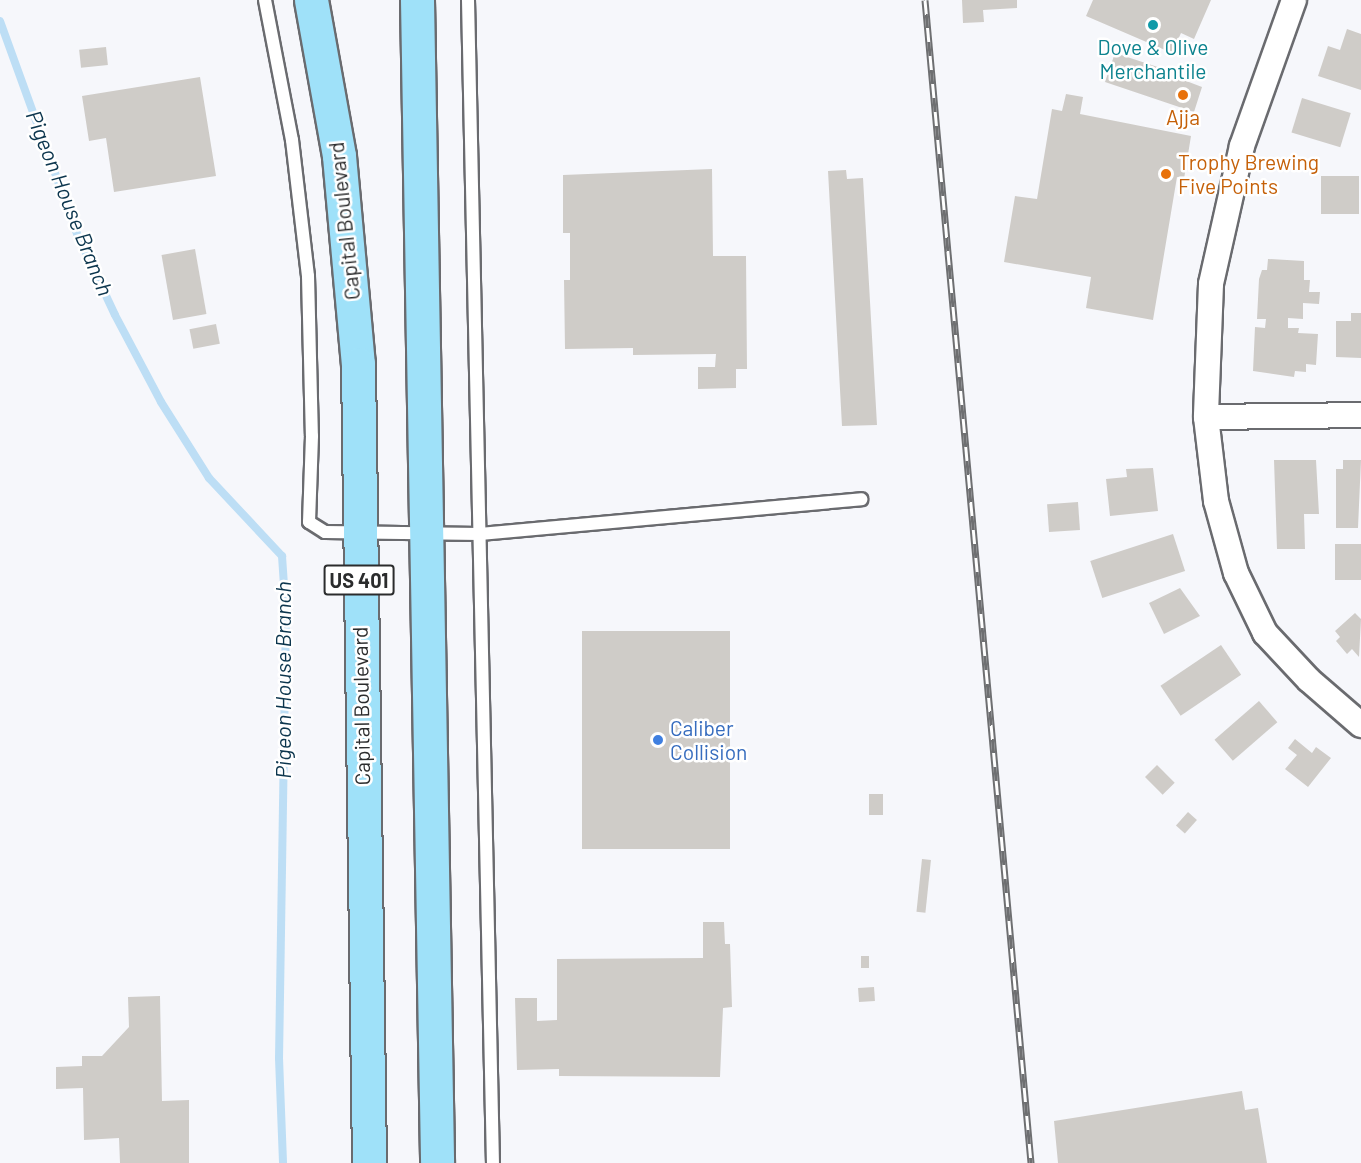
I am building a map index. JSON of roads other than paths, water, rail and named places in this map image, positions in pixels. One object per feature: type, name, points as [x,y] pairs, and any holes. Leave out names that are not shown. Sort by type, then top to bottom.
[{"type":"main road","name":"Capital Boulevard","points":[[311,0],[339,156],[358,364],[358,534],[369,1163]]},
{"type":"main road","points":[[417,0],[437,1163]]},
{"type":"street","points":[[1294,0],[1242,146],[1211,284],[1206,417],[1216,501],[1236,573],[1265,633],[1309,680],[1361,725]]},
{"type":"street","points":[[1206,417],[1361,415]]},
{"type":"lane","points":[[265,0],[292,140],[308,276],[312,436],[309,522],[325,532],[480,534],[861,499]]},
{"type":"lane","points":[[468,0],[493,1163]]},
{"type":"waterway","name":"Pigeon House Branch","points":[[0,21],[78,236],[115,315],[161,402],[209,478],[282,556],[286,614],[279,1058],[283,1163]]},
{"type":"railway","points":[[925,0],[1031,1163]]},
{"type":"place","name":"Dove & Olive Merchantile","points":[[1153,25]]},
{"type":"place","name":"Ajja","points":[[1183,95]]},
{"type":"place","name":"Trophy Brewing Five Points","points":[[1166,174]]},
{"type":"place","name":"Caliber Collision","points":[[658,740]]}]
